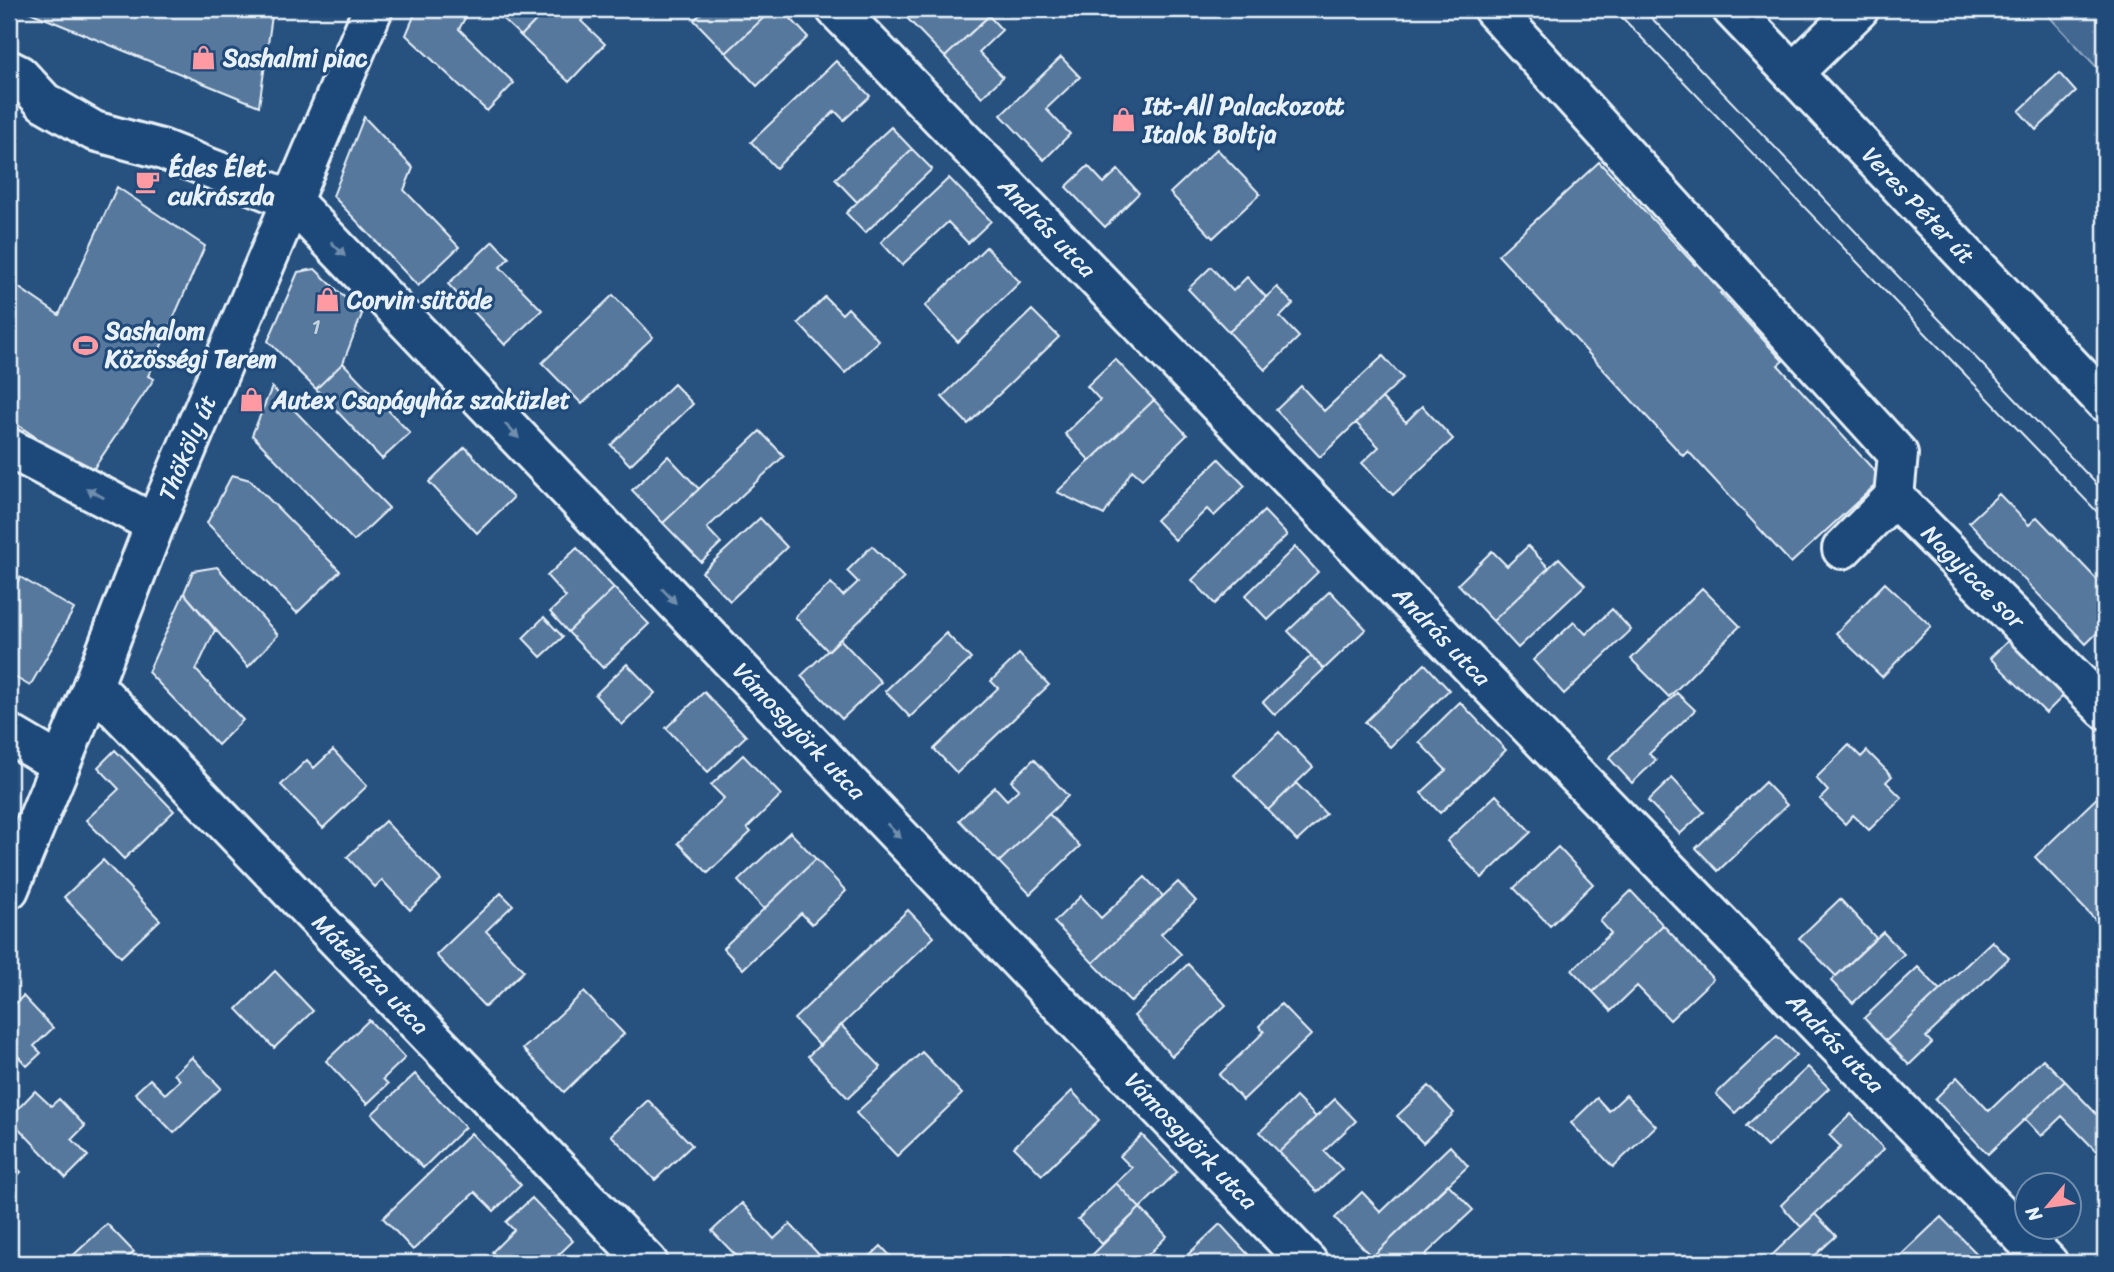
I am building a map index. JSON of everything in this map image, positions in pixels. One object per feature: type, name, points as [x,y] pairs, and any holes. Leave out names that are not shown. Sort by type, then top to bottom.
[{"type":"street","name":"Thököly út","points":[[9,889],[93,685],[155,524],[373,9]]},
{"type":"street","name":"András utca","points":[[836,9],[2048,1263]]},
{"type":"street","points":[[1493,9],[1898,454],[1894,497],[1842,549]]},
{"type":"street","name":"Veres Péter út","points":[[1732,9],[2105,402]]},
{"type":"street","points":[[1793,73],[1859,9]]},
{"type":"street","points":[[9,70],[19,75],[27,98],[94,131],[161,149],[291,200]]},
{"type":"street","name":"Vámosgyörk utca","points":[[291,200],[1308,1263]]},
{"type":"street","points":[[9,448],[155,524]]},
{"type":"street","name":"Nagyicce sor","points":[[1894,497],[2105,709]]},
{"type":"street","name":"Mátéháza utca","points":[[93,685],[648,1263]]},
{"type":"street","points":[[9,734],[60,764]]},
{"type":"shaded area","points":[[2042,9],[2105,9],[2105,76]]},
{"type":"building","name":"Sashalmi piac","points":[[22,9],[273,9],[259,106]]},
{"type":"building","points":[[417,9],[470,9],[459,29],[514,83],[487,111],[406,35]]},
{"type":"building","points":[[492,9],[539,9],[543,13],[521,36]]},
{"type":"building","points":[[547,9],[585,9],[589,12],[581,21],[605,44],[569,82],[521,36]]},
{"type":"building","points":[[706,9],[773,9],[726,53],[694,20]]},
{"type":"building","points":[[773,9],[782,9],[808,37],[757,86],[726,53]]},
{"type":"building","points":[[913,9],[941,9],[948,16],[955,9],[996,9],[945,57],[905,16]]},
{"type":"building","points":[[989,16],[1002,30],[979,52],[1003,77],[982,97],[945,57]]},
{"type":"building","points":[[1061,57],[1080,77],[1046,109],[1070,134],[1044,160],[1001,115]]},
{"type":"building","points":[[836,61],[870,96],[844,120],[835,111],[776,168],[751,142]]},
{"type":"building","points":[[2059,73],[2076,92],[2036,130],[2019,111]]},
{"type":"building","points":[[364,117],[413,168],[404,190],[459,247],[418,286],[333,196]]},
{"type":"building","points":[[891,127],[912,149],[857,202],[835,179]]},
{"type":"building","points":[[912,149],[932,169],[865,233],[846,213]]},
{"type":"building","points":[[1217,149],[1260,194],[1213,238],[1170,193]]},
{"type":"building","points":[[1599,162],[1695,265],[1702,258],[1728,286],[1720,293],[1783,361],[1778,365],[1882,479],[1791,563],[1688,451],[1683,456],[1498,255]]},
{"type":"building","points":[[1088,166],[1104,183],[1118,170],[1139,193],[1105,227],[1066,187]]},
{"type":"building","points":[[949,178],[991,221],[968,243],[948,222],[902,265],[881,242]]},
{"type":"building","name":"Sashalom Közösségi Terem","points":[[117,187],[205,246],[148,376],[154,379],[90,474],[9,419],[9,281],[59,315]]},
{"type":"building","points":[[493,241],[509,258],[500,267],[542,310],[505,345],[448,284]]},
{"type":"building","points":[[986,247],[1020,282],[958,342],[925,306]]},
{"type":"building","points":[[1211,267],[1233,291],[1247,277],[1266,297],[1229,332],[1188,289]]},
{"type":"building","points":[[315,269],[362,314],[343,363],[316,389],[268,341],[298,272]]},
{"type":"building","points":[[1277,287],[1293,304],[1280,317],[1299,337],[1265,370],[1229,332]]},
{"type":"building","points":[[613,295],[653,337],[582,404],[542,363]]},
{"type":"building","points":[[825,297],[842,314],[848,308],[879,341],[845,373],[798,323]]},
{"type":"building","points":[[1032,310],[1059,337],[968,424],[942,397]]},
{"type":"building","points":[[1383,356],[1403,378],[1320,457],[1276,410],[1301,386],[1324,411]]},
{"type":"building","points":[[1115,359],[1154,400],[1090,461],[1065,434],[1100,400],[1087,386]]},
{"type":"building","points":[[343,363],[410,433],[382,459],[316,389]]},
{"type":"building","points":[[674,384],[693,404],[630,465],[611,445]]},
{"type":"building","points":[[272,387],[389,508],[354,541],[252,435]]},
{"type":"building","points":[[1382,398],[1406,422],[1422,406],[1453,439],[1393,495],[1362,463],[1379,447],[1356,423]]},
{"type":"building","points":[[1154,400],[1187,435],[1142,479],[1132,470],[1104,515],[1057,492]]},
{"type":"building","points":[[760,431],[784,456],[707,528],[721,543],[701,562],[663,523]]},
{"type":"building","points":[[465,447],[513,498],[477,533],[429,482]]},
{"type":"building","points":[[668,456],[699,489],[663,523],[632,490]]},
{"type":"building","points":[[1219,459],[1245,486],[1214,516],[1207,509],[1175,540],[1156,520]]},
{"type":"building","points":[[232,475],[250,480],[340,571],[297,613],[207,523]]},
{"type":"building","points":[[1999,494],[2029,525],[2037,517],[2105,588],[2105,625],[2086,644],[1969,522]]},
{"type":"building","points":[[1264,511],[1287,535],[1215,604],[1192,580]]},
{"type":"building","points":[[760,518],[787,547],[730,601],[702,572]]},
{"type":"building","points":[[872,546],[904,578],[828,651],[795,617],[831,583],[843,596],[858,582],[847,571]]},
{"type":"building","points":[[1528,546],[1549,568],[1493,621],[1458,584],[1492,551],[1507,566]]},
{"type":"building","points":[[1295,547],[1318,572],[1268,620],[1245,596]]},
{"type":"building","points":[[577,548],[614,588],[568,632],[550,612],[566,597],[547,576]]},
{"type":"building","points":[[1559,558],[1585,585],[1518,648],[1493,621]]},
{"type":"building","points":[[217,567],[278,635],[248,667],[184,593],[193,571]]},
{"type":"building","points":[[20,577],[74,609],[30,686],[9,674],[9,597]]},
{"type":"building","points":[[1885,583],[1931,626],[1882,677],[1836,633]]},
{"type":"building","points":[[614,588],[649,624],[603,668],[568,632]]},
{"type":"building","points":[[1702,588],[1740,626],[1669,697],[1631,659]]},
{"type":"building","points":[[1330,591],[1366,629],[1324,669],[1288,631]]},
{"type":"building","points":[[184,593],[215,630],[196,670],[243,720],[218,745],[148,672]]},
{"type":"building","points":[[1612,609],[1631,630],[1564,694],[1533,660],[1574,622],[1586,634]]},
{"type":"building","points":[[544,617],[563,637],[541,657],[523,638]]},
{"type":"building","points":[[946,633],[971,659],[910,717],[885,691]]},
{"type":"building","points":[[2013,636],[2068,691],[2046,713],[1990,658]]},
{"type":"building","points":[[840,639],[881,682],[842,719],[801,676]]},
{"type":"building","points":[[1019,654],[1049,685],[957,773],[934,749],[998,688],[991,681]]},
{"type":"building","points":[[1311,656],[1324,669],[1275,715],[1263,702]]},
{"type":"building","points":[[627,664],[655,693],[622,725],[595,695]]},
{"type":"building","points":[[1425,664],[1449,690],[1390,747],[1365,722]]},
{"type":"building","points":[[704,692],[746,736],[708,772],[666,728]]},
{"type":"building","points":[[1677,693],[1695,710],[1649,754],[1656,760],[1632,783],[1609,758]]},
{"type":"building","points":[[1460,702],[1506,750],[1440,813],[1421,793],[1446,770],[1419,742]]},
{"type":"building","points":[[1279,732],[1313,767],[1268,810],[1234,775]]},
{"type":"building","points":[[1849,745],[1861,757],[1867,751],[1892,776],[1886,782],[1902,798],[1869,830],[1853,815],[1845,824],[1820,799],[1828,791],[1816,778]]},
{"type":"building","points":[[115,750],[174,811],[124,859],[86,820],[119,789],[98,767]]},
{"type":"building","points":[[333,750],[367,786],[323,828],[281,785],[307,760],[314,768]]},
{"type":"building","points":[[743,755],[781,795],[747,828],[751,832],[708,873],[678,843],[724,798],[711,785]]},
{"type":"building","points":[[1034,759],[1068,796],[999,862],[959,820],[995,787],[1007,800],[1019,789],[1011,781]]},
{"type":"building","points":[[1672,778],[1704,812],[1680,834],[1648,801]]},
{"type":"building","points":[[1765,782],[1787,805],[1718,871],[1696,848]]},
{"type":"building","points":[[1296,783],[1326,814],[1297,841],[1268,810]]},
{"type":"building","points":[[2105,790],[2105,930],[2035,857]]},
{"type":"building","points":[[1496,795],[1531,832],[1482,878],[1447,841]]},
{"type":"building","points":[[1049,814],[1080,846],[1030,894],[999,862]]},
{"type":"building","points":[[385,821],[441,880],[410,910],[382,880],[375,887],[347,857]]},
{"type":"building","points":[[790,832],[816,859],[764,909],[738,881]]},
{"type":"building","points":[[1558,847],[1593,884],[1550,926],[1514,888]]},
{"type":"building","points":[[816,859],[846,891],[812,924],[801,913],[743,969],[723,948]]},
{"type":"building","points":[[103,860],[160,920],[121,957],[64,897]]},
{"type":"building","points":[[1145,877],[1163,896],[1093,963],[1054,922],[1081,896],[1101,918]]},
{"type":"building","points":[[1178,882],[1196,901],[1161,934],[1181,954],[1131,1002],[1093,963]]},
{"type":"building","points":[[1631,891],[1663,925],[1593,992],[1572,970],[1611,933],[1600,921]]},
{"type":"building","points":[[501,893],[513,905],[486,931],[524,971],[485,1007],[436,955]]},
{"type":"building","points":[[1840,899],[1876,938],[1836,976],[1799,938]]},
{"type":"building","points":[[908,910],[934,937],[820,1046],[794,1019]]},
{"type":"building","points":[[1663,925],[1713,979],[1670,1020],[1637,986],[1611,1011],[1593,992]]},
{"type":"building","points":[[1883,932],[1904,954],[1853,1003],[1831,981]]},
{"type":"building","points":[[1992,941],[2009,958],[1926,1037],[1932,1043],[1909,1065],[1886,1041]]},
{"type":"building","points":[[1188,964],[1226,1005],[1172,1056],[1134,1016]]},
{"type":"building","points":[[1918,967],[1940,990],[1886,1041],[1864,1018]]},
{"type":"building","points":[[275,971],[313,1011],[274,1048],[237,1009]]},
{"type":"building","points":[[584,992],[624,1034],[564,1092],[523,1049]]},
{"type":"building","points":[[23,996],[53,1028],[34,1046],[41,1053],[27,1066],[9,1046],[9,1010]]},
{"type":"building","points":[[1281,1004],[1311,1035],[1243,1100],[1219,1075],[1264,1032],[1259,1026]]},
{"type":"building","points":[[369,1020],[405,1058],[383,1079],[388,1084],[367,1104],[326,1061]]},
{"type":"building","points":[[841,1025],[881,1067],[848,1098],[808,1056]]},
{"type":"building","points":[[1777,1036],[1796,1055],[1735,1113],[1716,1094]]},
{"type":"building","points":[[922,1052],[962,1094],[897,1156],[856,1113]]},
{"type":"building","points":[[192,1057],[221,1088],[174,1133],[135,1093],[150,1079],[165,1094],[180,1080],[174,1074]]},
{"type":"building","points":[[2043,1059],[2065,1081],[1988,1154],[1935,1099],[1957,1077],[1989,1111]]},
{"type":"building","points":[[1808,1067],[1829,1088],[1767,1147],[1746,1126]]},
{"type":"building","points":[[415,1074],[465,1127],[423,1168],[372,1114]]},
{"type":"building","points":[[2065,1081],[2105,1123],[2105,1160],[2062,1116],[2041,1136],[2025,1119]]},
{"type":"building","points":[[1429,1086],[1454,1113],[1423,1143],[1397,1116]]},
{"type":"building","points":[[35,1091],[51,1106],[59,1099],[85,1126],[72,1139],[88,1156],[66,1178],[9,1118]]},
{"type":"building","points":[[1072,1091],[1099,1120],[1042,1175],[1014,1147]]},
{"type":"building","points":[[1626,1095],[1656,1126],[1613,1167],[1571,1123],[1597,1098],[1609,1111]]},
{"type":"building","points":[[1296,1097],[1316,1117],[1279,1152],[1260,1132]]},
{"type":"building","points":[[1335,1099],[1356,1121],[1324,1151],[1342,1169],[1317,1192],[1279,1152]]},
{"type":"building","points":[[648,1100],[692,1145],[655,1180],[611,1135]]},
{"type":"building","points":[[1851,1114],[1884,1149],[1801,1227],[1781,1205],[1841,1147],[1829,1135]]},
{"type":"building","points":[[471,1133],[521,1185],[494,1211],[475,1192],[413,1250],[383,1218]]},
{"type":"building","points":[[1142,1135],[1177,1172],[1140,1208],[1116,1183],[1132,1168],[1120,1156]]},
{"type":"building","points":[[1450,1146],[1468,1166],[1372,1257],[1335,1218],[1362,1192],[1381,1212]]},
{"type":"building","points":[[9,1160],[21,1172],[9,1184]]},
{"type":"building","points":[[1116,1183],[1140,1208],[1102,1244],[1078,1219]]},
{"type":"building","points":[[1448,1184],[1473,1210],[1425,1255],[1433,1263],[1378,1263],[1372,1257]]},
{"type":"building","points":[[532,1198],[573,1241],[550,1263],[503,1263],[492,1252],[514,1230],[506,1222]]},
{"type":"building","points":[[742,1203],[774,1239],[790,1224],[825,1261],[743,1263],[712,1231]]},
{"type":"building","points":[[1140,1208],[1167,1236],[1140,1263],[1084,1263]]},
{"type":"building","points":[[1815,1214],[1836,1236],[1807,1263],[1764,1263]]},
{"type":"building","points":[[1941,1217],[1986,1263],[1905,1263],[1899,1257]]},
{"type":"building","points":[[107,1224],[134,1252],[122,1263],[65,1263]]},
{"type":"building","points":[[1220,1224],[1256,1263],[1179,1263]]},
{"type":"building","points":[[881,1246],[897,1263],[863,1263]]},
{"type":"tram line","points":[[1614,9],[2105,520]]},
{"type":"tram line","points":[[1643,9],[2105,493]]},
{"type":"place","name":"Sashalmi piac","points":[[203,58]]},
{"type":"place","name":"Itt-All Palackozott Italok Boltja","points":[[1123,120]]},
{"type":"place","name":"Édes Élet cukrászda","points":[[148,182]]},
{"type":"place","name":"Corvin sütöde","points":[[327,300]]},
{"type":"place","name":"Sashalom Közösségi Terem","points":[[85,345]]},
{"type":"place","name":"Autex Csapágyház szaküzlet","points":[[252,400]]}]
